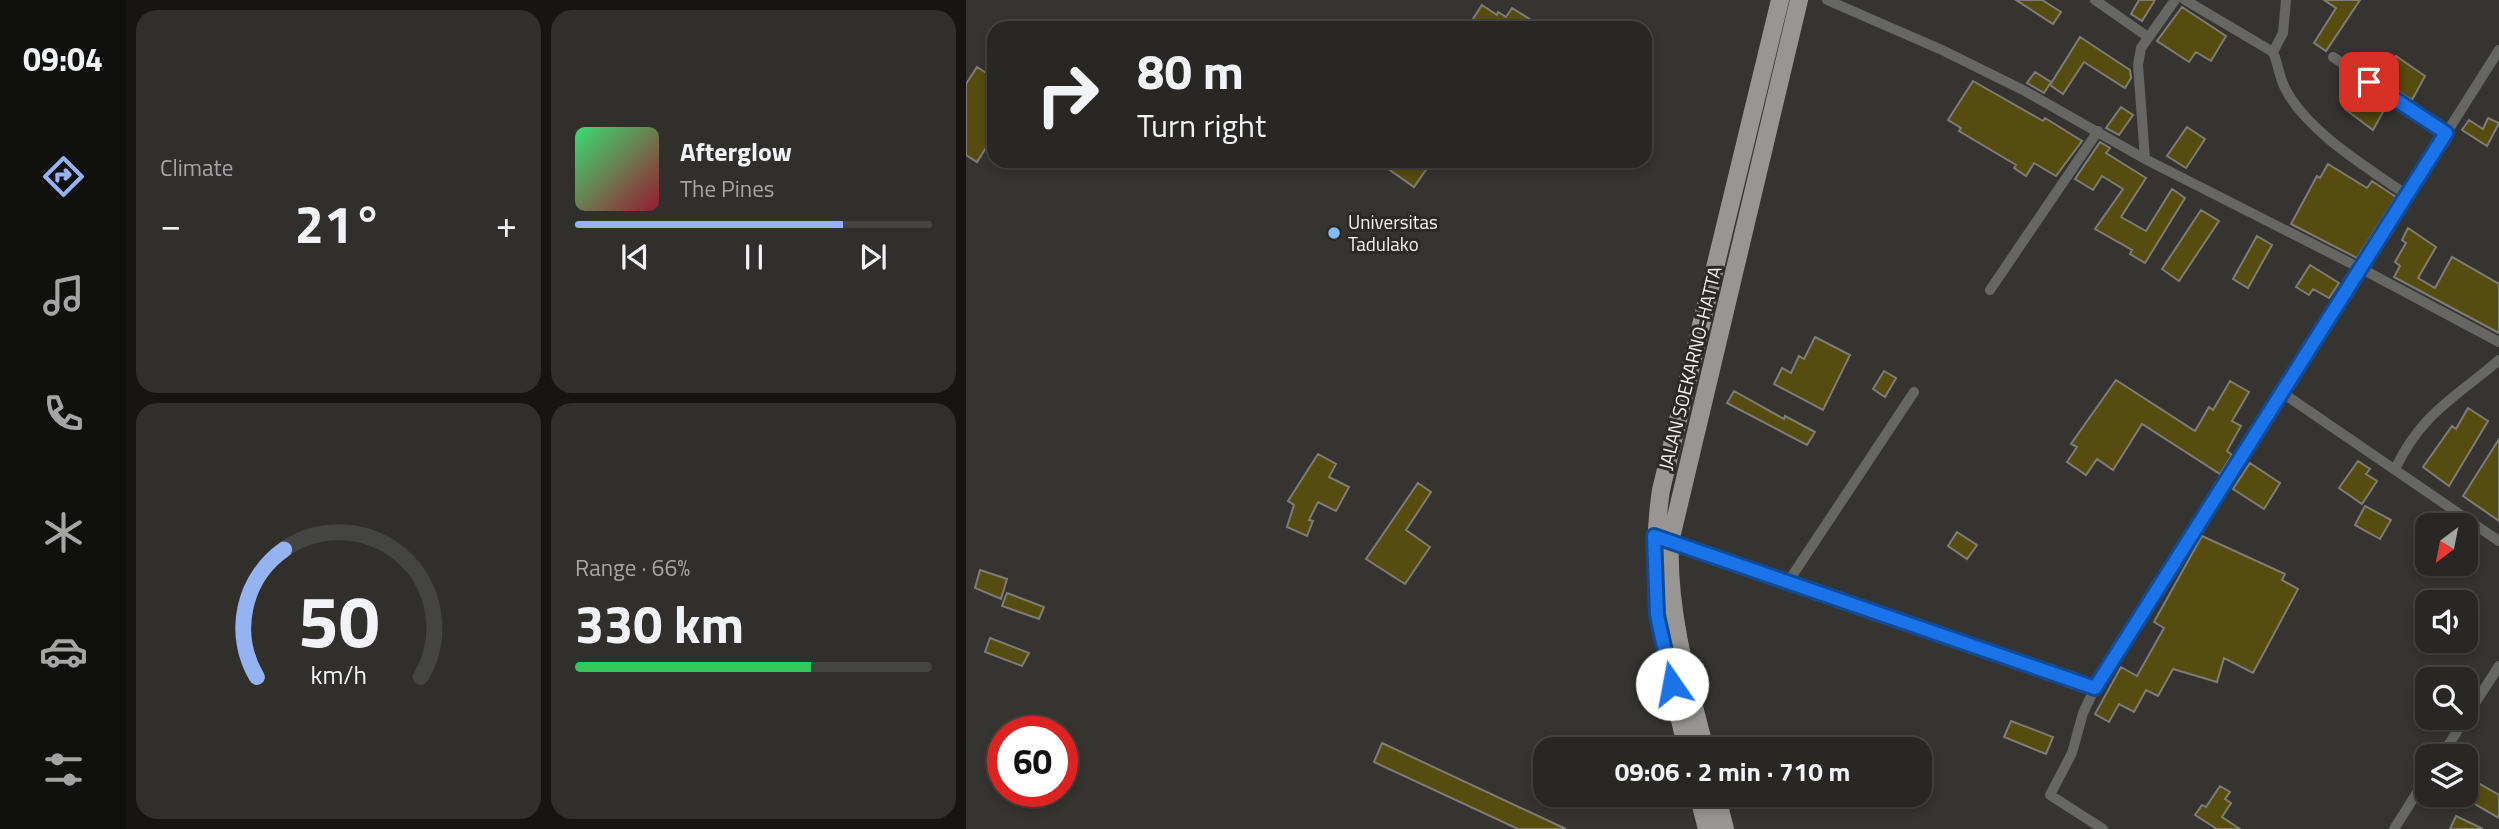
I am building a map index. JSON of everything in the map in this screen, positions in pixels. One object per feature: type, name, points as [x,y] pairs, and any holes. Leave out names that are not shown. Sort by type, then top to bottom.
[{"type":"main road","name":"JALAN SOEKARNO-HATTA","points":[[1684,737],[1657,615],[1662,539],[1661,490],[1780,0]]},
{"type":"main road","name":"JALAN SOEKARNO-HATTA","points":[[1702,737],[1678,625],[1670,560],[1662,539],[1799,0]]},
{"type":"main road","points":[[1701,807],[1707,829]]},
{"type":"main road","points":[[1719,807],[1725,829]]},
{"type":"street","points":[[1826,0],[1942,50],[2098,131],[2145,159],[2499,342]]},
{"type":"street","points":[[2095,0],[2148,37]]},
{"type":"street","points":[[2145,159],[2138,65],[2141,48],[2175,0]]},
{"type":"street","points":[[2185,0],[2273,52],[2284,88],[2308,118],[2351,156],[2407,195]]},
{"type":"street","points":[[2273,52],[2283,33],[2286,0]]},
{"type":"street","points":[[2333,57],[2446,133]]},
{"type":"street","points":[[2103,829],[2050,795],[2072,752],[2083,712],[2095,688],[2284,394],[2446,133],[2497,57]]},
{"type":"street","points":[[1990,289],[2098,131]]},
{"type":"street","points":[[2396,467],[2424,423],[2457,391],[2499,360]]},
{"type":"street","points":[[1788,582],[1914,391]]},
{"type":"street","points":[[2284,394],[2396,467],[2499,541]]},
{"type":"street","points":[[1662,539],[2095,688]]},
{"type":"street","points":[[2478,698],[2499,666]]},
{"type":"street","points":[[2394,829],[2415,796]]},
{"type":"building","points":[[2016,0],[2042,0],[2061,12],[2053,24]]},
{"type":"building","points":[[2139,0],[2155,0],[2142,21],[2131,14]]},
{"type":"building","points":[[2324,0],[2360,0],[2326,51],[2314,43],[2336,8]]},
{"type":"building","points":[[1482,5],[1497,15],[1498,12],[1506,17],[1512,8],[1533,21],[1472,21]]},
{"type":"building","points":[[2182,7],[2226,36],[2211,61],[2196,52],[2189,62],[2157,41]]},
{"type":"building","points":[[2080,37],[2130,70],[2131,78],[2125,88],[2084,62],[2063,94],[2050,85]]},
{"type":"building","points":[[2396,56],[2425,76],[2412,100],[2381,80]]},
{"type":"building","points":[[977,67],[987,73],[987,146],[977,162],[966,155],[966,84]]},
{"type":"building","points":[[2035,72],[2051,82],[2044,93],[2027,83]]},
{"type":"building","points":[[1973,81],[2043,121],[2045,118],[2082,141],[2056,176],[2034,163],[2026,176],[2014,168],[2016,165],[1959,131],[1961,128],[1948,120]]},
{"type":"building","points":[[2358,89],[2371,97],[2373,93],[2388,103],[2373,130],[2345,109]]},
{"type":"building","points":[[2121,107],[2133,115],[2119,135],[2106,128]]},
{"type":"building","points":[[2488,118],[2499,123],[2487,146],[2462,130],[2469,120],[2483,129]]},
{"type":"building","points":[[2187,127],[2205,139],[2186,168],[2167,156]]},
{"type":"building","points":[[2100,142],[2110,148],[2106,153],[2146,178],[2121,217],[2146,231],[2172,189],[2185,198],[2145,263],[2130,254],[2132,250],[2095,229],[2123,189],[2102,176],[2093,190],[2075,179]]},
{"type":"building","points":[[2328,164],[2367,188],[2372,181],[2396,197],[2357,258],[2291,224],[2317,176],[2320,178]]},
{"type":"building","points":[[1387,168],[1427,168],[1414,187]]},
{"type":"building","points":[[2201,210],[2219,221],[2179,281],[2162,269]]},
{"type":"building","points":[[2408,228],[2436,247],[2418,278],[2435,288],[2452,257],[2499,284],[2499,333],[2394,277],[2400,266],[2395,262],[2406,243],[2402,240]]},
{"type":"building","points":[[2257,236],[2272,245],[2248,288],[2233,279]]},
{"type":"building","points":[[2310,265],[2339,283],[2329,298],[2313,289],[2309,295],[2296,287]]},
{"type":"building","points":[[1815,337],[1850,355],[1823,410],[1774,384],[1782,368],[1791,373],[1799,356],[1804,359]]},
{"type":"building","points":[[1884,371],[1896,378],[1885,397],[1873,389]]},
{"type":"building","points":[[2116,380],[2195,431],[2209,407],[2213,410],[2230,381],[2249,392],[2232,421],[2241,426],[2227,451],[2232,455],[2220,474],[2142,424],[2113,470],[2097,459],[2086,475],[2067,462],[2077,447],[2071,444]]},
{"type":"building","points":[[1734,391],[1784,419],[1785,416],[1815,432],[1807,445],[1727,403]]},
{"type":"building","points":[[2468,408],[2488,421],[2449,486],[2423,467],[2452,426],[2456,429]]},
{"type":"building","points":[[2499,439],[2499,521],[2463,496]]},
{"type":"building","points":[[1318,454],[1336,464],[1329,477],[1349,487],[1336,511],[1318,502],[1309,520],[1313,521],[1307,536],[1287,527],[1294,505],[1288,501]]},
{"type":"building","points":[[2358,461],[2370,469],[2366,474],[2377,481],[2362,504],[2339,488]]},
{"type":"building","points":[[2250,463],[2280,483],[2264,509],[2233,489]]},
{"type":"building","points":[[1418,483],[1431,492],[1406,530],[1430,547],[1405,584],[1366,559]]},
{"type":"building","points":[[2365,506],[2391,520],[2380,539],[2355,525]]},
{"type":"building","points":[[1957,532],[1977,545],[1967,559],[1948,546]]},
{"type":"building","points":[[2202,536],[2285,574],[2282,580],[2298,589],[2253,673],[2224,658],[2217,682],[2173,669],[2158,696],[2146,690],[2134,712],[2119,704],[2109,722],[2095,714],[2121,667],[2137,676],[2164,628],[2154,622]]},
{"type":"building","points":[[980,570],[1007,579],[1001,599],[975,588]]},
{"type":"building","points":[[1007,593],[1044,607],[1039,619],[1002,606]]},
{"type":"building","points":[[990,638],[1029,653],[1022,666],[985,652]]},
{"type":"building","points":[[2011,721],[2053,737],[2046,754],[2004,737]]},
{"type":"building","points":[[1382,743],[1566,829],[1518,829],[1374,762]]},
{"type":"building","points":[[2478,783],[2499,795],[2499,818],[2478,806]]},
{"type":"building","points":[[2220,786],[2230,792],[2225,799],[2231,803],[2222,817],[2240,829],[2217,829],[2195,815],[2202,805],[2206,807]]},
{"type":"building","points":[[2456,816],[2483,829],[2450,829]]},
{"type":"place","name":"Universitas Tadulako","points":[[1334,233]]},
{"type":"route","points":[[1672,684],[1657,615],[1654,536],[2095,688],[2284,394],[2446,133],[2369,82]]}]
